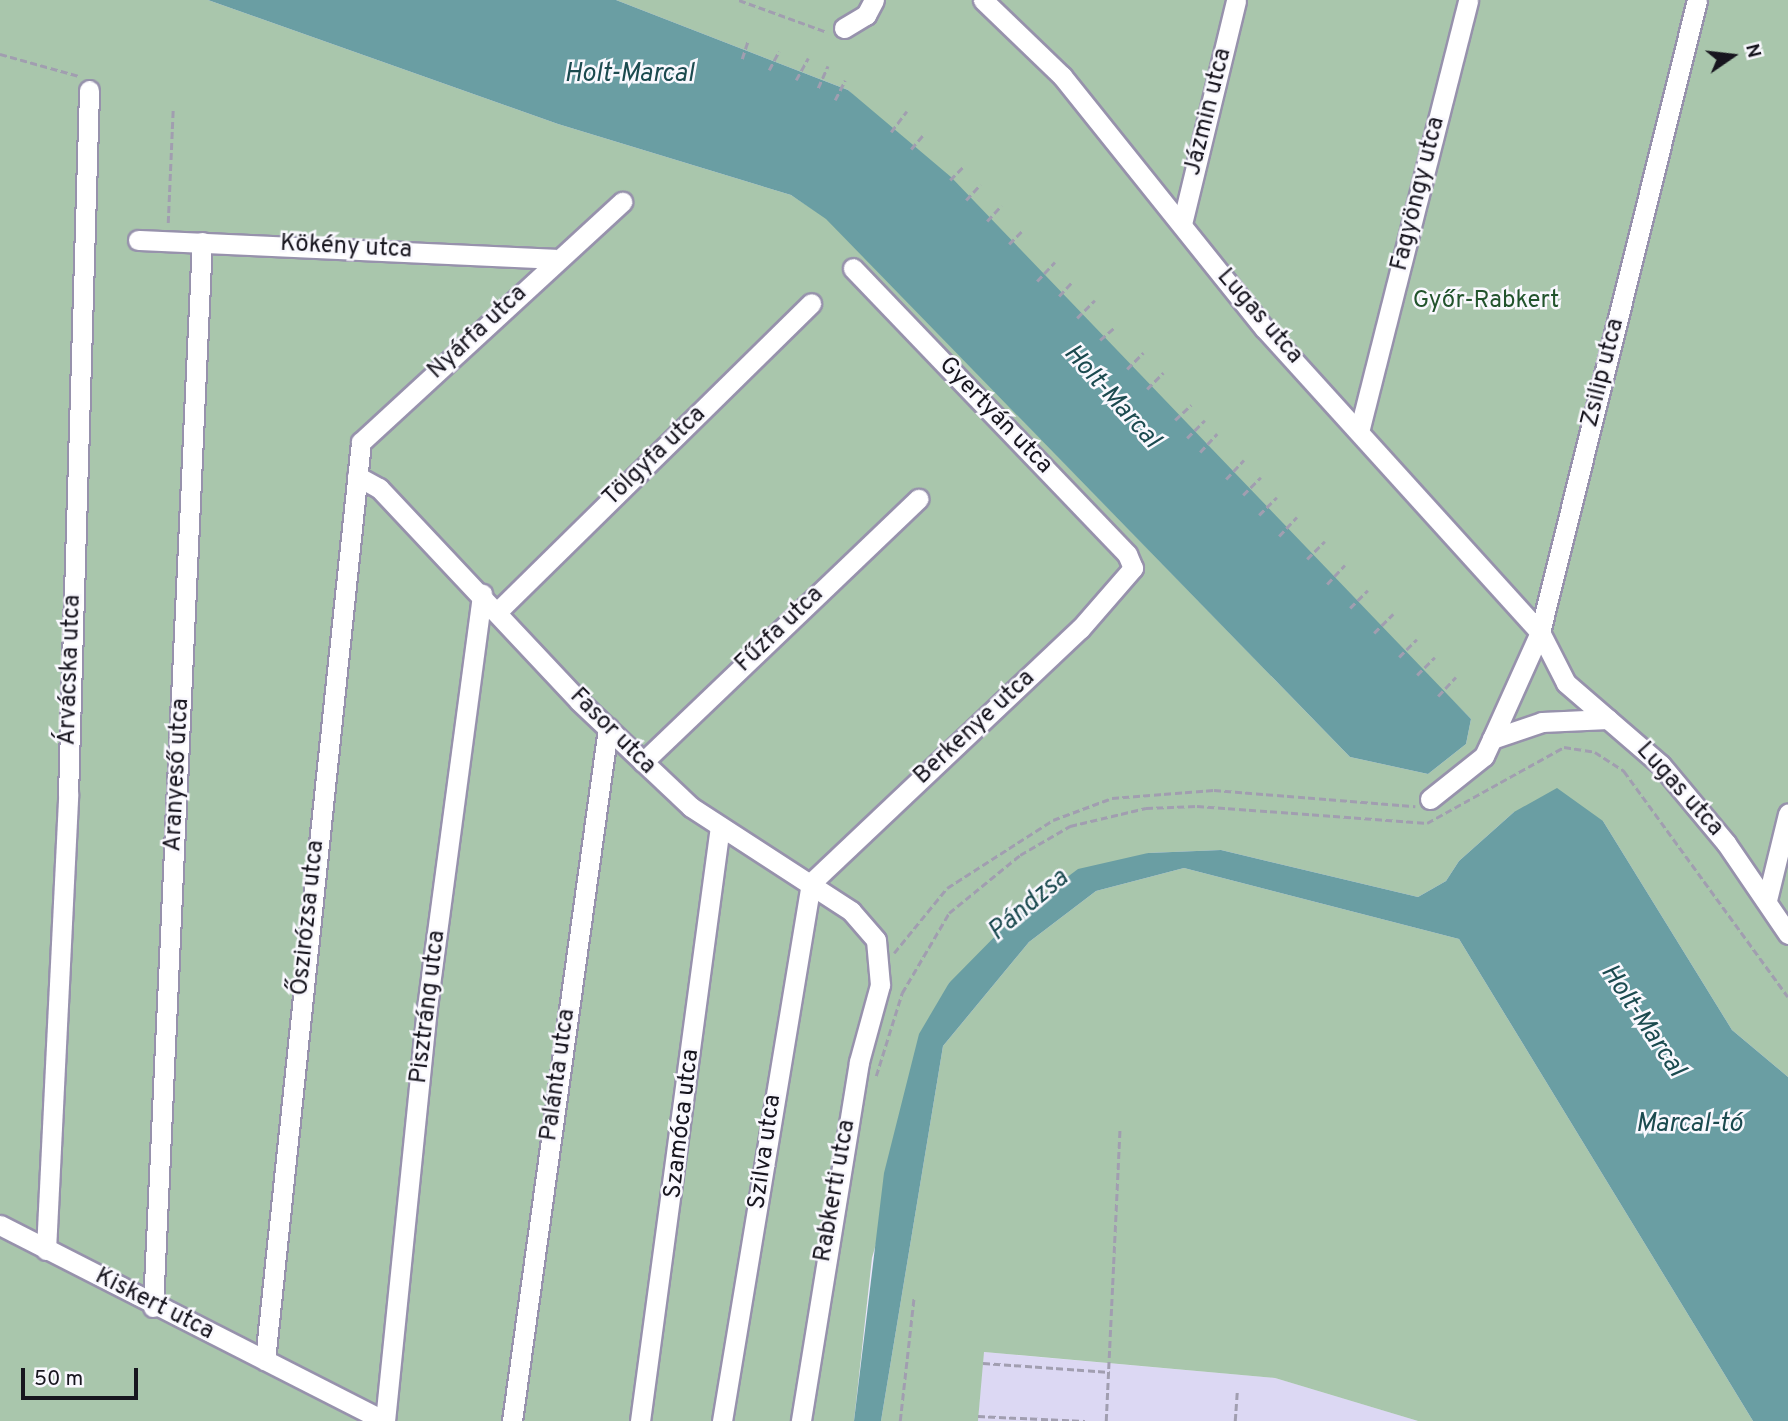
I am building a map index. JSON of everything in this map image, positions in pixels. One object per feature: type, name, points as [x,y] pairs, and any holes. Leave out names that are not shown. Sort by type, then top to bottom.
[{"type":"street","points":[[844,28],[866,15],[874,0]]},
{"type":"street","name":"Lugas utca","points":[[983,0],[1062,76],[1265,329],[1360,428],[1540,632],[1566,683],[1661,765],[1767,900],[1788,934]]},
{"type":"street","name":"Jázmin utca","points":[[1182,225],[1236,0]]},
{"type":"street","name":"Fagyöngy utca","points":[[1360,428],[1468,0]]},
{"type":"street","name":"Zsilip utca","points":[[1492,739],[1540,632],[1697,0]]},
{"type":"street","name":"Árvácska utca","points":[[46,1250],[68,795],[89,90]]},
{"type":"street","name":"Nyárfa utca","points":[[357,476],[362,442],[374,427],[555,259],[622,202]]},
{"type":"street","name":"Kökény utca","points":[[138,240],[555,259]]},
{"type":"street","name":"Aranyeső utca","points":[[153,1307],[202,242]]},
{"type":"street","name":"Gyertyán utca","points":[[853,268],[1127,554],[1133,568]]},
{"type":"street","name":"Tölgyfa utca","points":[[498,611],[811,303]]},
{"type":"street","name":"Fasor utca","points":[[357,476],[379,488],[607,728],[643,762],[720,826],[811,883],[866,926],[882,964]]},
{"type":"street","name":"Őszirózsa utca","points":[[265,1360],[357,476]]},
{"type":"street","name":"Fűzfa utca","points":[[643,762],[918,499]]},
{"type":"street","name":"Berkenye utca","points":[[811,883],[1080,629],[1133,568]]},
{"type":"street","name":"Pisztráng utca","points":[[385,1421],[426,1015],[482,594]]},
{"type":"street","points":[[1430,799],[1484,756],[1492,739],[1542,722],[1608,719]]},
{"type":"street","name":"Palánta utca","points":[[512,1421],[607,728]]},
{"type":"street","points":[[1767,900],[1788,814]]},
{"type":"street","name":"Szamóca utca","points":[[640,1421],[720,826]]},
{"type":"street","name":"Szilva utca","points":[[722,1421],[811,883]]},
{"type":"street","name":"Rabkerti utca","points":[[801,1421],[837,1183],[882,964]]},
{"type":"street","name":"Kiskert utca","points":[[0,1225],[153,1307],[385,1421]]},
{"type":"path","points":[[739,0],[813,30],[844,28]]},
{"type":"path","points":[[742,59],[748,41]]},
{"type":"path","points":[[769,70],[779,51]]},
{"type":"path","points":[[0,54],[78,75],[89,90]]},
{"type":"path","points":[[796,80],[808,58]]},
{"type":"path","points":[[818,88],[828,66]]},
{"type":"path","points":[[835,100],[845,80]]},
{"type":"path","points":[[167,240],[173,109]]},
{"type":"path","points":[[891,132],[908,111]]},
{"type":"path","points":[[911,149],[924,134]]},
{"type":"path","points":[[950,180],[964,166]]},
{"type":"path","points":[[966,200],[980,186]]},
{"type":"path","points":[[987,221],[1001,206]]},
{"type":"path","points":[[1009,244],[1023,230]]},
{"type":"path","points":[[1037,281],[1055,262]]},
{"type":"path","points":[[1059,296],[1072,282]]},
{"type":"path","points":[[1077,318],[1095,300]]},
{"type":"path","points":[[1100,340],[1115,327]]},
{"type":"path","points":[[1126,369],[1143,353]]},
{"type":"path","points":[[1147,389],[1163,373]]},
{"type":"path","points":[[1175,421],[1191,405]]},
{"type":"path","points":[[1187,438],[1205,420]]},
{"type":"path","points":[[1200,452],[1217,434]]},
{"type":"path","points":[[1226,479],[1244,460]]},
{"type":"path","points":[[1244,495],[1261,477]]},
{"type":"path","points":[[1259,515],[1277,497]]},
{"type":"path","points":[[1279,536],[1297,517]]},
{"type":"path","points":[[1307,559],[1325,541]]},
{"type":"path","points":[[1327,584],[1345,565]]},
{"type":"path","points":[[1350,608],[1368,590]]},
{"type":"path","points":[[1374,633],[1392,614]]},
{"type":"path","points":[[1399,657],[1417,639]]},
{"type":"path","points":[[1417,675],[1435,657]]},
{"type":"path","points":[[1438,696],[1456,677]]},
{"type":"path","points":[[872,1090],[902,993],[934,933],[975,887],[1070,826],[1146,808],[1197,806],[1427,823],[1564,747],[1595,751],[1624,771],[1788,997]]},
{"type":"path","points":[[882,964],[947,888],[1077,808],[1169,791],[1367,806],[1415,806],[1430,799]]},
{"type":"path","points":[[1106,1421],[1120,1128]]},
{"type":"path","points":[[900,1421],[914,1297]]},
{"type":"path","points":[[983,1363],[1110,1372]]},
{"type":"path","points":[[1235,1421],[1237,1391]]},
{"type":"path","points":[[978,1416],[1085,1421]]},
{"type":"shaded area","points":[[983,1352],[1275,1378],[1418,1421],[978,1421]]},
{"type":"green space","name":"Győr-Rabkert","points":[[0,0],[208,0],[558,124],[791,195],[826,218],[1350,757],[1428,774],[1466,744],[1471,719],[848,90],[616,0],[1788,0],[1788,1077],[1732,1030],[1603,821],[1514,812],[1459,861],[1446,881],[1418,897],[1221,850],[1148,853],[949,983],[872,1258],[854,1421],[0,1421]]},
{"type":"green space","points":[[1184,868],[1459,939],[1753,1421],[1418,1421],[1275,1378],[984,1352],[978,1421],[881,1421],[943,1046],[1029,942],[1096,891]]},
{"type":"water","name":"Holt-Marcal","points":[[208,0],[616,0],[848,90],[951,177],[1471,719],[1466,744],[1428,774],[1350,757],[826,219],[791,195],[558,124]]},
{"type":"water","name":"Marcal-tó","points":[[1557,788],[1603,821],[1732,1030],[1788,1077],[1788,1421],[1753,1421],[1459,939],[1184,868],[1096,891],[1029,942],[943,1046],[881,1421],[854,1421],[884,1173],[919,1034],[949,983],[1014,917],[1078,869],[1148,853],[1221,850],[1418,897],[1446,881],[1459,861],[1514,812]]},
{"type":"water label","name":"Pándzsa","points":[[1029,906]]}]
